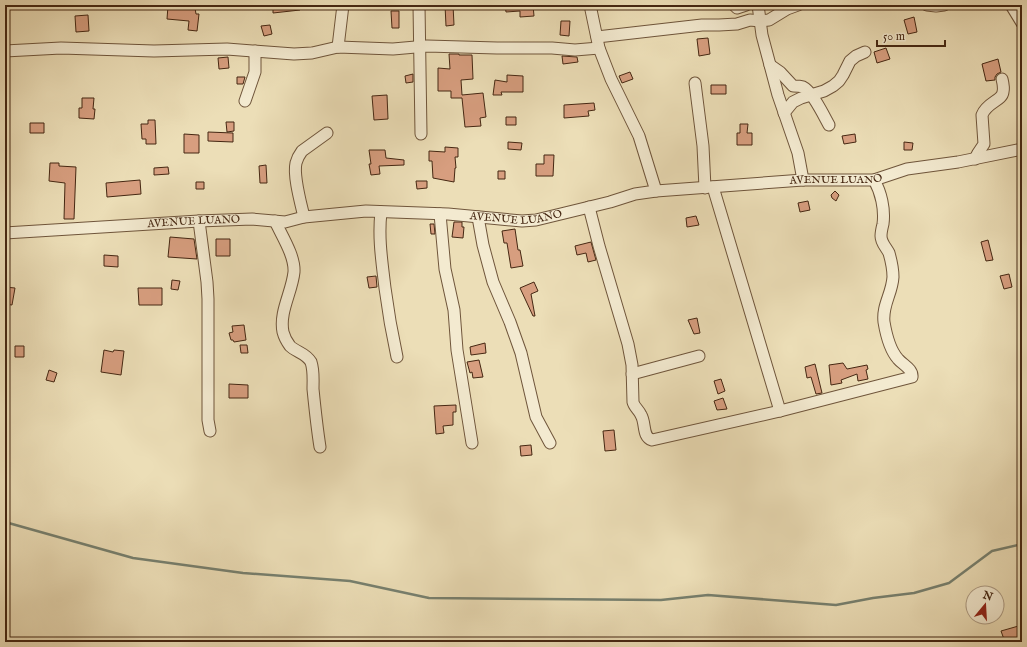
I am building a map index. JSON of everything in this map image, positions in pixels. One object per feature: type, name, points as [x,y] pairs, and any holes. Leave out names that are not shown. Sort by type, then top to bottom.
[{"type":"street","points":[[338,47],[343,5]]},
{"type":"street","points":[[419,5],[421,134]]},
{"type":"street","points":[[590,5],[599,48],[611,79],[639,136],[656,191]]},
{"type":"street","points":[[734,5],[738,8],[746,5]]},
{"type":"street","points":[[758,5],[770,65],[784,113],[798,153],[803,180]]},
{"type":"street","points":[[597,37],[702,25],[737,24],[750,20],[769,20],[787,9],[798,5]]},
{"type":"street","points":[[927,5],[944,5]]},
{"type":"street","points":[[1011,5],[1022,23]]},
{"type":"street","points":[[5,50],[60,48],[154,50],[227,49],[294,54],[338,47],[380,49],[427,46],[552,48],[575,50],[599,48]]},
{"type":"street","points":[[245,101],[255,72],[255,51]]},
{"type":"street","points":[[784,113],[793,102],[800,98],[824,91],[840,81],[850,61],[856,56],[865,52]]},
{"type":"street","points":[[770,65],[780,72],[793,86],[801,86],[811,95],[829,125]]},
{"type":"street","points":[[975,159],[984,144],[982,115],[991,103],[1001,98],[1004,91],[1002,79]]},
{"type":"street","points":[[695,83],[709,187],[780,411]]},
{"type":"street","points":[[304,218],[296,182],[296,164],[299,155],[302,152],[327,133]]},
{"type":"street","name":"AVENUE LUANO","points":[[5,233],[199,221],[252,219],[289,222],[304,218],[366,211],[440,214],[522,221],[536,220],[545,219],[635,194],[656,191],[803,180],[874,180],[907,169],[958,162],[1022,149]]},
{"type":"street","points":[[589,207],[628,344],[632,365],[632,395],[634,406],[643,418],[646,436],[652,440],[780,411],[912,377],[911,371],[896,358],[892,351],[883,315],[891,288],[892,277],[889,254],[882,242],[881,237],[883,218],[881,194],[874,180]]},
{"type":"street","points":[[380,212],[379,238],[381,256],[391,332],[397,357]]},
{"type":"street","points":[[440,214],[445,269],[454,310],[457,350],[472,443]]},
{"type":"street","points":[[478,217],[483,245],[493,282],[521,353],[536,417],[550,443]]},
{"type":"street","points":[[199,221],[208,300],[208,420],[210,431]]},
{"type":"street","points":[[275,221],[284,238],[293,263],[294,271],[284,311],[283,331],[289,346],[307,357],[313,370],[316,425],[320,447]]},
{"type":"street","points":[[632,374],[700,356]]},
{"type":"building","points":[[273,5],[299,5],[300,10],[273,13]]},
{"type":"building","points":[[445,5],[453,5],[454,25],[446,26]]},
{"type":"building","points":[[505,5],[533,5],[534,16],[520,17],[520,11],[506,12]]},
{"type":"building","points":[[168,6],[195,8],[196,14],[199,14],[197,31],[188,30],[189,21],[167,19]]},
{"type":"building","points":[[391,11],[399,11],[399,28],[392,28]]},
{"type":"building","points":[[88,15],[89,31],[76,32],[75,16]]},
{"type":"building","points":[[914,17],[917,32],[908,34],[904,20]]},
{"type":"building","points":[[561,21],[570,21],[569,36],[560,35]]},
{"type":"building","points":[[270,25],[272,34],[264,36],[261,26]]},
{"type":"building","points":[[708,38],[710,54],[699,56],[697,39]]},
{"type":"building","points":[[886,48],[890,59],[877,63],[874,52]]},
{"type":"building","points":[[449,54],[472,55],[473,79],[461,80],[462,95],[483,93],[486,117],[480,118],[481,126],[465,127],[462,98],[451,98],[451,91],[438,91],[438,68],[450,69]]},
{"type":"building","points":[[562,56],[577,57],[578,62],[563,64]]},
{"type":"building","points":[[228,57],[229,68],[219,69],[218,58]]},
{"type":"building","points":[[998,59],[1001,72],[997,74],[995,80],[986,81],[982,64]]},
{"type":"building","points":[[630,72],[633,79],[622,83],[619,76]]},
{"type":"building","points":[[413,74],[413,82],[406,83],[405,76]]},
{"type":"building","points":[[507,75],[523,76],[523,92],[501,92],[502,95],[493,95],[495,80],[507,82]]},
{"type":"building","points":[[237,77],[245,77],[243,84],[237,84]]},
{"type":"building","points":[[711,85],[726,85],[726,94],[711,94]]},
{"type":"building","points":[[387,95],[388,119],[374,120],[372,96]]},
{"type":"building","points":[[82,98],[94,98],[94,119],[79,118],[79,108],[82,108]]},
{"type":"building","points":[[594,103],[595,110],[588,111],[589,116],[564,118],[564,105]]},
{"type":"building","points":[[506,117],[516,117],[516,125],[506,125]]},
{"type":"building","points":[[148,120],[155,120],[156,144],[146,144],[146,139],[142,139],[141,124],[148,124]]},
{"type":"building","points":[[226,122],[234,122],[234,131],[227,132]]},
{"type":"building","points":[[30,123],[44,123],[44,133],[30,133]]},
{"type":"building","points":[[740,124],[748,124],[747,133],[752,133],[752,145],[737,145],[737,133],[740,133]]},
{"type":"building","points":[[208,132],[233,133],[233,142],[208,141]]},
{"type":"building","points":[[184,134],[199,135],[199,153],[184,153]]},
{"type":"building","points":[[855,134],[856,142],[844,144],[842,136]]},
{"type":"building","points":[[508,142],[522,143],[521,150],[508,149]]},
{"type":"building","points":[[904,142],[913,143],[912,150],[904,150]]},
{"type":"building","points":[[445,147],[458,148],[458,157],[455,157],[456,168],[454,182],[433,178],[432,161],[429,161],[429,151],[445,152]]},
{"type":"building","points":[[369,150],[385,150],[386,158],[404,160],[404,165],[379,166],[380,174],[371,175]]},
{"type":"building","points":[[544,155],[554,155],[553,176],[536,176],[536,164],[544,164]]},
{"type":"building","points":[[50,163],[59,163],[59,166],[76,167],[74,219],[64,219],[65,183],[49,181]]},
{"type":"building","points":[[266,165],[267,183],[260,183],[259,166]]},
{"type":"building","points":[[168,167],[169,174],[154,175],[154,168]]},
{"type":"building","points":[[498,171],[505,171],[505,179],[498,179]]},
{"type":"building","points":[[140,180],[141,194],[107,197],[106,183]]},
{"type":"building","points":[[416,181],[427,181],[427,188],[417,189]]},
{"type":"building","points":[[196,182],[204,182],[204,189],[196,189]]},
{"type":"building","points":[[835,191],[839,195],[836,201],[831,195]]},
{"type":"building","points":[[808,201],[810,210],[800,212],[798,203]]},
{"type":"building","points":[[696,216],[699,225],[687,227],[686,218]]},
{"type":"building","points":[[454,222],[462,222],[462,227],[464,227],[463,238],[452,237]]},
{"type":"building","points":[[430,224],[434,224],[435,234],[431,234]]},
{"type":"building","points":[[515,229],[518,250],[520,250],[523,266],[511,268],[507,243],[504,243],[502,231]]},
{"type":"building","points":[[170,237],[194,239],[197,259],[168,257]]},
{"type":"building","points":[[216,239],[230,239],[230,256],[216,256]]},
{"type":"building","points":[[988,240],[993,260],[986,261],[981,242]]},
{"type":"building","points":[[591,242],[596,260],[588,262],[586,253],[577,255],[575,246]]},
{"type":"building","points":[[104,255],[118,256],[118,267],[104,266]]},
{"type":"building","points":[[1009,274],[1012,287],[1004,289],[1000,276]]},
{"type":"building","points":[[376,276],[377,287],[369,288],[367,277]]},
{"type":"building","points":[[172,280],[180,281],[178,290],[171,289]]},
{"type":"building","points":[[534,282],[538,291],[531,294],[535,316],[533,316],[520,288]]},
{"type":"building","points":[[5,287],[15,288],[12,305],[5,304]]},
{"type":"building","points":[[138,288],[162,288],[162,305],[139,305]]},
{"type":"building","points":[[697,318],[700,333],[694,334],[688,320]]},
{"type":"building","points":[[244,325],[246,340],[234,342],[231,340],[229,333],[233,332],[232,326]]},
{"type":"building","points":[[485,343],[486,353],[471,355],[470,347]]},
{"type":"building","points":[[240,345],[247,345],[248,353],[241,353]]},
{"type":"building","points":[[15,346],[24,346],[24,357],[15,357]]},
{"type":"building","points":[[104,350],[113,352],[114,350],[124,351],[121,375],[101,372]]},
{"type":"building","points":[[479,360],[483,377],[473,378],[467,362]]},
{"type":"building","points":[[843,363],[847,369],[867,365],[868,369],[866,370],[868,379],[858,381],[857,374],[841,380],[842,383],[831,385],[829,365]]},
{"type":"building","points":[[815,364],[822,393],[816,394],[811,377],[807,378],[805,367]]},
{"type":"building","points":[[49,370],[57,373],[54,382],[46,380]]},
{"type":"building","points":[[721,379],[725,391],[718,394],[714,381]]},
{"type":"building","points":[[229,384],[248,385],[248,398],[229,398]]},
{"type":"building","points":[[723,398],[727,409],[717,410],[714,401]]},
{"type":"building","points":[[456,405],[456,412],[453,412],[453,425],[443,426],[444,433],[436,434],[434,406]]},
{"type":"building","points":[[614,430],[616,450],[605,451],[603,431]]},
{"type":"building","points":[[531,445],[532,455],[521,456],[520,446]]},
{"type":"building","points":[[1022,625],[1022,642],[1005,642],[1001,631]]},
{"type":"waterway","points":[[5,522],[133,558],[243,573],[350,581],[429,598],[661,600],[708,595],[836,605],[873,598],[914,593],[949,583],[992,551],[1022,544]]}]
